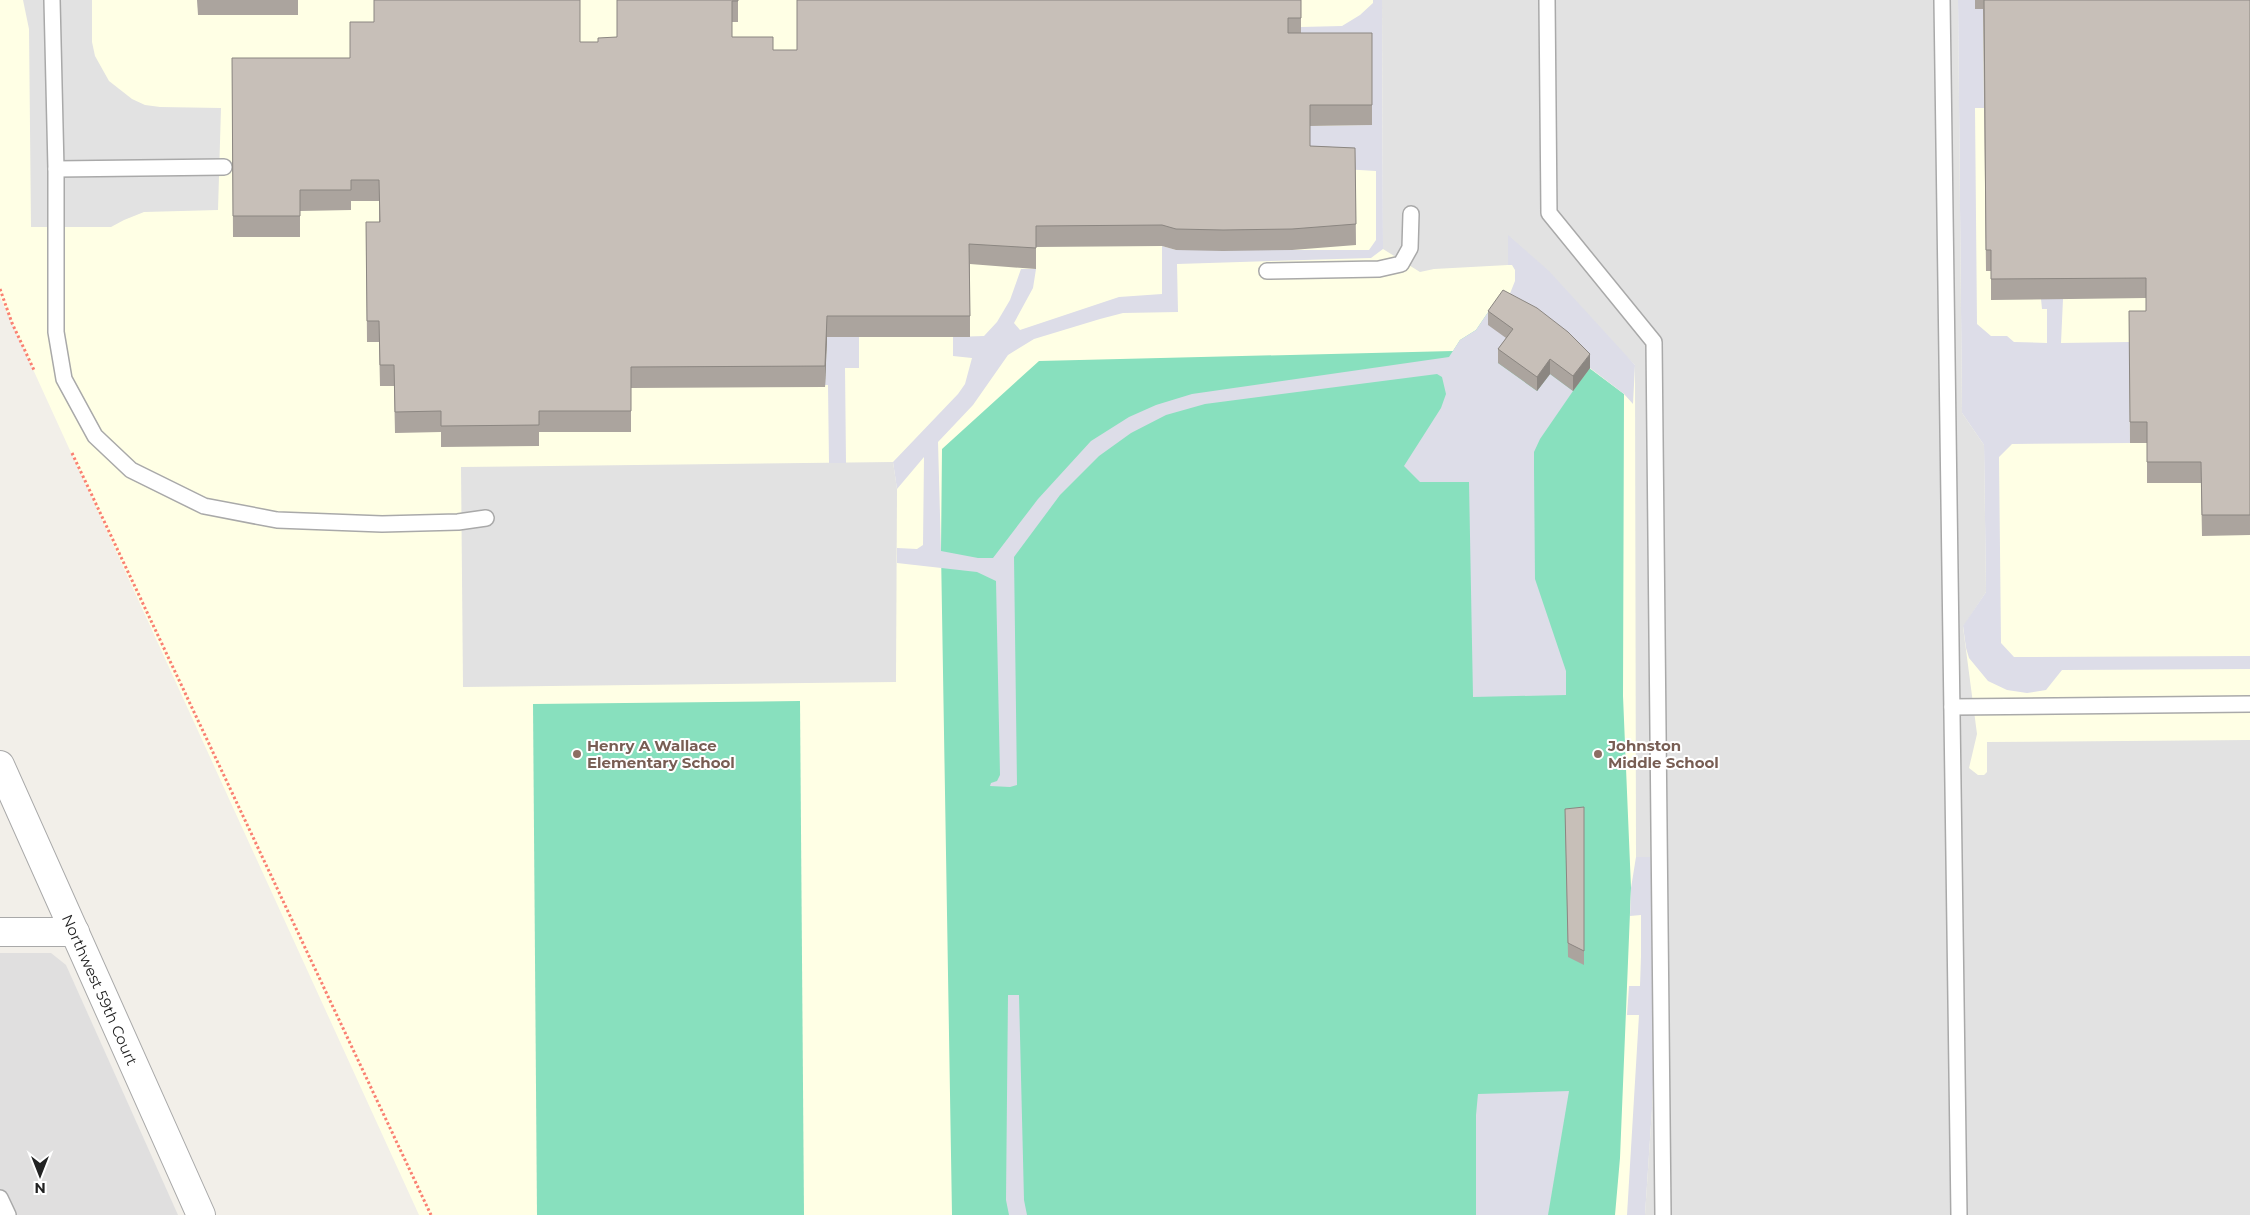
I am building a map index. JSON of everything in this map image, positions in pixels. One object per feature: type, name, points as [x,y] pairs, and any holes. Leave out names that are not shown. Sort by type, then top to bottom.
[{"type":"street","name":"Northwest 59th Court","points":[[0,765],[201,1215]]},
{"type":"street","points":[[0,932],[75,932]]},
{"type":"lane","points":[[52,0],[56,169],[56,332],[64,379],[95,436],[131,470],[204,506],[277,520],[382,524],[458,522],[486,518]]},
{"type":"lane","points":[[1547,0],[1550,213],[1654,342],[1663,1215]]},
{"type":"lane","points":[[1942,0],[1959,1215]]},
{"type":"lane","points":[[56,169],[224,167]]},
{"type":"lane","points":[[1267,270],[1379,269],[1402,264],[1410,248],[1411,214]]},
{"type":"lane","points":[[1952,707],[2250,704]]},
{"type":"lane","points":[[0,1198],[8,1215]]},
{"type":"path","points":[[0,289],[12,323],[34,372]]},
{"type":"path","points":[[68,444],[431,1215]]},
{"type":"shaded area","points":[[0,0],[2250,0],[2250,1215],[419,1215],[0,297]]},
{"type":"shaded area","points":[[23,0],[92,0],[92,42],[95,56],[109,81],[132,99],[145,105],[160,107],[221,108],[218,210],[144,212],[111,227],[31,227],[29,29]]},
{"type":"shaded area","points":[[1373,0],[1382,0],[1383,249],[1371,258],[1177,264],[1178,312],[1123,313],[1034,339],[1008,355],[973,405],[938,442],[941,551],[978,558],[993,558],[1038,499],[1091,441],[1129,417],[1156,405],[1192,394],[1449,357],[1460,340],[1476,330],[1497,299],[1509,296],[1515,281],[1515,270],[1512,265],[1508,265],[1508,235],[1549,271],[1635,365],[1633,404],[1624,394],[1590,368],[1568,346],[1513,343],[1498,363],[1537,391],[1550,374],[1573,391],[1540,439],[1534,452],[1535,579],[1566,671],[1566,695],[1473,697],[1469,482],[1420,482],[1404,466],[1441,408],[1446,394],[1442,377],[1437,374],[1205,404],[1166,415],[1131,433],[1099,456],[1060,495],[1014,557],[1017,785],[1010,787],[990,786],[991,783],[997,781],[1000,775],[996,581],[977,572],[897,563],[897,548],[917,549],[923,545],[924,457],[897,489],[893,462],[958,394],[965,384],[972,358],[953,356],[953,337],[984,336],[997,322],[1010,300],[1021,269],[1036,269],[1033,288],[1014,323],[1020,330],[1119,297],[1162,294],[1162,246],[1176,250],[1369,250],[1376,240],[1376,171],[1310,167],[1310,126],[1372,125],[1301,39],[1301,27],[1342,26],[1360,15],[1373,3]]},
{"type":"shaded area","points":[[1382,0],[1958,0],[1962,413],[1984,445],[1986,592],[1963,627],[1977,734],[1969,768],[1978,775],[1984,775],[1987,772],[1987,742],[2250,740],[2250,1215],[1645,1215],[1655,1035],[1654,857],[1636,857],[1635,365],[1508,236],[1508,265],[1434,269],[1420,272],[1383,249]]},
{"type":"shaded area","points":[[1958,0],[1975,0],[1975,9],[1983,9],[1984,108],[1975,108],[1977,324],[1991,336],[2007,336],[2014,342],[2047,343],[2047,309],[2042,309],[2041,299],[2063,299],[2061,343],[2129,342],[2130,443],[2012,444],[1999,457],[2001,643],[2014,657],[2250,656],[2250,669],[2062,670],[2046,690],[2027,693],[2007,690],[1988,681],[1969,658],[1963,626],[1986,592],[1984,445],[1962,413]]},
{"type":"shaded area","points":[[827,337],[859,337],[859,368],[845,368],[846,463],[829,463],[828,385],[825,385]]},
{"type":"shaded area","points":[[893,462],[897,489],[896,682],[463,687],[461,467]]},
{"type":"shaded area","points":[[1636,857],[1654,857],[1655,1035],[1645,1215],[1627,1215],[1639,1015],[1627,1015],[1629,986],[1640,986],[1641,956],[1641,915],[1630,916],[1631,888]]},
{"type":"shaded area","points":[[0,953],[51,953],[66,965],[178,1215],[0,1215]]},
{"type":"shaded area","points":[[1008,995],[1019,995],[1024,1200],[1027,1215],[1009,1215],[1006,1200]]},
{"type":"shaded area","points":[[1569,1091],[1548,1215],[1476,1215],[1476,1115],[1478,1094]]},
{"type":"green space","points":[[1497,299],[1624,394],[1623,696],[1631,888],[1620,1158],[1615,1215],[952,1215],[941,551],[942,449],[1039,361],[1453,351],[1460,340],[1476,330]]},
{"type":"green space","points":[[800,701],[804,1215],[537,1215],[533,704]]},
{"type":"building","points":[[374,0],[580,0],[580,42],[598,42],[598,38],[617,37],[617,0],[738,0],[732,1],[732,37],[773,37],[773,50],[797,50],[797,0],[1301,0],[1301,18],[1288,18],[1288,33],[1372,33],[1372,105],[1310,105],[1310,146],[1355,148],[1356,224],[1292,229],[1223,230],[1176,229],[1162,225],[1036,226],[1036,248],[969,244],[970,316],[827,316],[825,366],[631,367],[631,411],[539,411],[539,425],[441,426],[441,411],[395,412],[394,365],[380,365],[379,321],[367,321],[366,222],[380,222],[379,180],[351,180],[351,190],[300,190],[300,216],[233,216],[232,58],[350,58],[350,22],[374,22]]},
{"type":"building","points":[[1984,0],[2250,0],[2250,515],[2202,515],[2201,462],[2147,462],[2147,422],[2130,422],[2129,311],[2146,311],[2146,278],[1991,279],[1991,250],[1986,250]]},
{"type":"building","points":[[1503,290],[1537,308],[1568,332],[1590,354],[1573,376],[1550,359],[1537,377],[1498,349],[1513,329],[1488,311]]},
{"type":"building","points":[[1584,807],[1584,951],[1568,943],[1565,809]]},
{"type":"place","name":"Henry A Wallace Elementary School","points":[[577,754]]},
{"type":"place","name":"Johnston Middle School","points":[[1598,754]]}]
